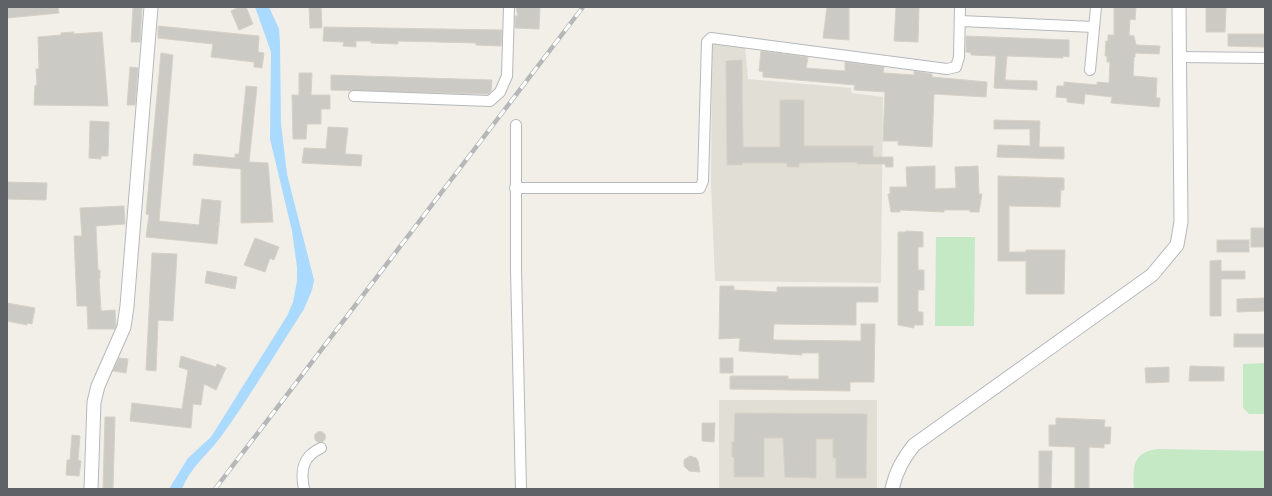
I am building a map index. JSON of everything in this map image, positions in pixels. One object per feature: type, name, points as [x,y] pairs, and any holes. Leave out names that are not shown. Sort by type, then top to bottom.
[{"type":"street","points":[[91,489],[94,402],[98,386],[124,327],[127,306],[151,7]]},
{"type":"street","points":[[354,96],[490,101],[500,92],[507,76],[509,7]]},
{"type":"street","points":[[515,188],[700,188],[703,181],[707,42],[711,38],[947,69],[956,67],[958,57],[960,7]]},
{"type":"street","points":[[1090,70],[1096,7]]},
{"type":"street","points":[[892,489],[895,474],[904,458],[914,445],[1152,274],[1177,245],[1181,222],[1179,7]]},
{"type":"street","points":[[960,21],[1094,27]]},
{"type":"street","points":[[1179,57],[1265,58]]},
{"type":"street","points":[[516,125],[515,188],[521,489]]},
{"type":"street","points":[[304,489],[303,468],[307,457],[321,448]]},
{"type":"shaded area","points":[[712,44],[745,47],[748,79],[851,88],[852,93],[883,97],[881,283],[715,281],[711,184]]},
{"type":"shaded area","points":[[719,400],[877,400],[877,489],[719,489]]},
{"type":"green space","points":[[936,237],[975,237],[974,326],[935,326]]},
{"type":"green space","points":[[1265,363],[1265,414],[1249,414],[1243,407],[1243,364]]},
{"type":"green space","points":[[1158,449],[1265,451],[1265,489],[1134,489],[1134,467],[1139,457],[1143,453]]},
{"type":"water","points":[[255,7],[269,7],[279,29],[281,124],[287,174],[314,280],[312,290],[304,309],[220,438],[194,468],[185,481],[182,489],[169,489],[188,458],[211,437],[287,316],[293,302],[297,281],[297,267],[292,231],[270,139],[271,52]]},
{"type":"building","points":[[7,7],[58,7],[59,13],[7,18]]},
{"type":"building","points":[[133,7],[142,7],[140,42],[131,42]]},
{"type":"building","points":[[239,7],[246,7],[253,24],[239,30],[231,11]]},
{"type":"building","points":[[309,7],[321,7],[322,28],[310,28]]},
{"type":"building","points":[[516,7],[540,7],[539,29],[515,28],[515,16],[518,16]]},
{"type":"building","points":[[827,7],[849,7],[849,40],[823,38]]},
{"type":"building","points":[[896,7],[919,7],[918,42],[894,41]]},
{"type":"building","points":[[1114,7],[1136,7],[1135,20],[1130,19],[1129,35],[1134,36],[1136,45],[1160,46],[1159,54],[1135,53],[1133,76],[1157,78],[1156,98],[1160,98],[1159,107],[1111,103],[1112,97],[1085,94],[1084,104],[1067,102],[1067,98],[1056,97],[1057,86],[1064,86],[1064,82],[1097,85],[1097,82],[1109,83],[1110,62],[1107,62],[1107,56],[1105,56],[1108,35],[1114,35]]},
{"type":"building","points":[[1226,7],[1225,32],[1206,32],[1206,8]]},
{"type":"building","points":[[158,26],[259,36],[258,52],[264,53],[262,68],[254,67],[254,62],[211,57],[213,44],[158,38]]},
{"type":"building","points":[[324,27],[502,30],[501,46],[476,45],[476,43],[398,41],[398,44],[356,41],[356,47],[343,46],[344,42],[323,41]]},
{"type":"building","points":[[74,32],[74,34],[102,32],[108,106],[34,105],[35,85],[37,86],[36,69],[39,69],[38,37]]},
{"type":"building","points":[[1228,34],[1265,34],[1265,47],[1228,46]]},
{"type":"building","points":[[966,36],[1069,40],[1069,57],[1007,56],[1005,80],[1037,81],[1037,90],[994,88],[996,56],[971,55],[971,53],[966,52]]},
{"type":"building","points":[[761,51],[808,57],[806,68],[845,71],[845,62],[884,67],[883,73],[914,75],[914,71],[932,74],[932,77],[987,82],[986,97],[934,94],[932,147],[898,145],[898,141],[883,141],[885,92],[854,90],[855,85],[763,77],[763,72],[759,71]]},
{"type":"building","points":[[161,53],[173,55],[159,221],[199,225],[202,199],[221,201],[217,244],[146,237],[149,215],[146,214]]},
{"type":"building","points":[[742,60],[743,147],[780,147],[780,100],[804,100],[804,146],[873,146],[873,157],[893,157],[893,167],[886,167],[885,164],[857,164],[857,162],[799,163],[799,167],[787,167],[787,163],[742,163],[742,165],[727,165],[726,61]]},
{"type":"building","points":[[130,67],[138,68],[135,105],[127,105]]},
{"type":"building","points":[[299,73],[312,73],[311,95],[330,95],[330,109],[321,109],[321,124],[307,124],[306,139],[293,139],[292,95],[299,95]]},
{"type":"building","points":[[331,75],[492,80],[491,91],[488,94],[331,90]]},
{"type":"building","points":[[246,86],[257,87],[249,162],[268,163],[273,222],[241,223],[241,169],[193,165],[194,154],[235,158],[235,154],[239,154]]},
{"type":"building","points":[[994,120],[1040,121],[1039,147],[1064,147],[1064,159],[997,157],[998,145],[1030,146],[1030,129],[994,129]]},
{"type":"building","points":[[90,121],[109,122],[108,156],[101,156],[101,159],[89,158]]},
{"type":"building","points":[[328,127],[348,128],[345,154],[362,155],[361,166],[302,163],[304,148],[326,149]]},
{"type":"building","points":[[935,166],[935,189],[956,188],[955,167],[978,166],[979,194],[982,194],[979,212],[970,212],[970,210],[944,210],[944,212],[900,210],[900,212],[891,212],[888,194],[890,194],[890,187],[907,187],[906,167]]},
{"type":"building","points":[[998,176],[1064,178],[1064,190],[1061,190],[1060,207],[1009,206],[1009,252],[1026,252],[1026,250],[1065,250],[1064,294],[1026,294],[1026,261],[998,261]]},
{"type":"building","points":[[7,182],[47,183],[46,200],[7,199]]},
{"type":"building","points":[[124,206],[125,224],[96,226],[98,270],[100,270],[101,311],[115,310],[116,326],[115,329],[88,329],[87,306],[77,306],[74,236],[82,236],[80,208]]},
{"type":"building","points":[[1251,228],[1265,228],[1265,247],[1251,247]]},
{"type":"building","points":[[898,232],[923,232],[923,247],[918,247],[918,270],[924,270],[924,290],[918,290],[918,312],[923,312],[923,325],[914,325],[914,328],[898,325]]},
{"type":"building","points":[[255,238],[279,247],[274,260],[270,258],[265,272],[244,265]]},
{"type":"building","points":[[1217,240],[1249,240],[1249,252],[1217,252]]},
{"type":"building","points":[[152,253],[177,254],[173,321],[158,320],[156,371],[146,370]]},
{"type":"building","points":[[1221,260],[1221,271],[1245,271],[1245,279],[1221,279],[1221,316],[1210,316],[1210,261]]},
{"type":"building","points":[[207,271],[237,277],[235,289],[205,283]]},
{"type":"building","points":[[720,286],[734,286],[734,290],[777,292],[777,287],[878,287],[878,302],[856,302],[856,325],[774,324],[773,340],[861,341],[861,324],[875,324],[874,382],[850,382],[850,391],[730,389],[730,376],[788,376],[788,379],[819,379],[819,353],[802,353],[802,355],[739,351],[740,338],[719,339]]},
{"type":"building","points":[[1265,298],[1265,311],[1237,312],[1237,299]]},
{"type":"building","points":[[7,303],[35,308],[32,324],[27,323],[27,325],[7,321]]},
{"type":"building","points":[[1234,334],[1265,334],[1265,347],[1234,347]]},
{"type":"building","points":[[181,356],[216,367],[217,364],[226,368],[216,390],[204,384],[201,405],[193,404],[191,428],[130,421],[132,403],[182,409],[188,370],[179,367]]},
{"type":"building","points":[[119,358],[128,359],[126,373],[113,371]]},
{"type":"building","points":[[720,358],[733,358],[733,373],[720,373]]},
{"type":"building","points":[[1190,366],[1224,367],[1224,381],[1189,381]]},
{"type":"building","points":[[1169,367],[1169,382],[1146,383],[1145,368]]},
{"type":"building","points":[[735,413],[867,414],[866,478],[836,478],[836,458],[833,458],[833,439],[816,439],[816,478],[785,477],[783,438],[764,438],[764,477],[734,477],[732,442],[734,442]]},
{"type":"building","points":[[105,417],[115,417],[113,489],[103,489]]},
{"type":"building","points":[[1056,418],[1105,420],[1104,427],[1111,427],[1110,444],[1104,444],[1104,448],[1089,447],[1089,489],[1075,489],[1075,447],[1049,446],[1049,425],[1056,425]]},
{"type":"building","points":[[702,423],[715,423],[714,442],[702,441]]},
{"type":"building","points":[[320,431],[324,433],[326,437],[324,441],[320,443],[316,441],[314,437],[316,433]]},
{"type":"building","points":[[72,435],[80,436],[78,460],[81,461],[79,476],[66,475],[67,460],[70,460]]},
{"type":"building","points":[[1039,451],[1052,451],[1051,489],[1039,489]]},
{"type":"building","points":[[690,456],[696,458],[698,461],[700,472],[689,471],[684,466],[684,460]]},
{"type":"railway","points":[[215,489],[583,7]]}]
